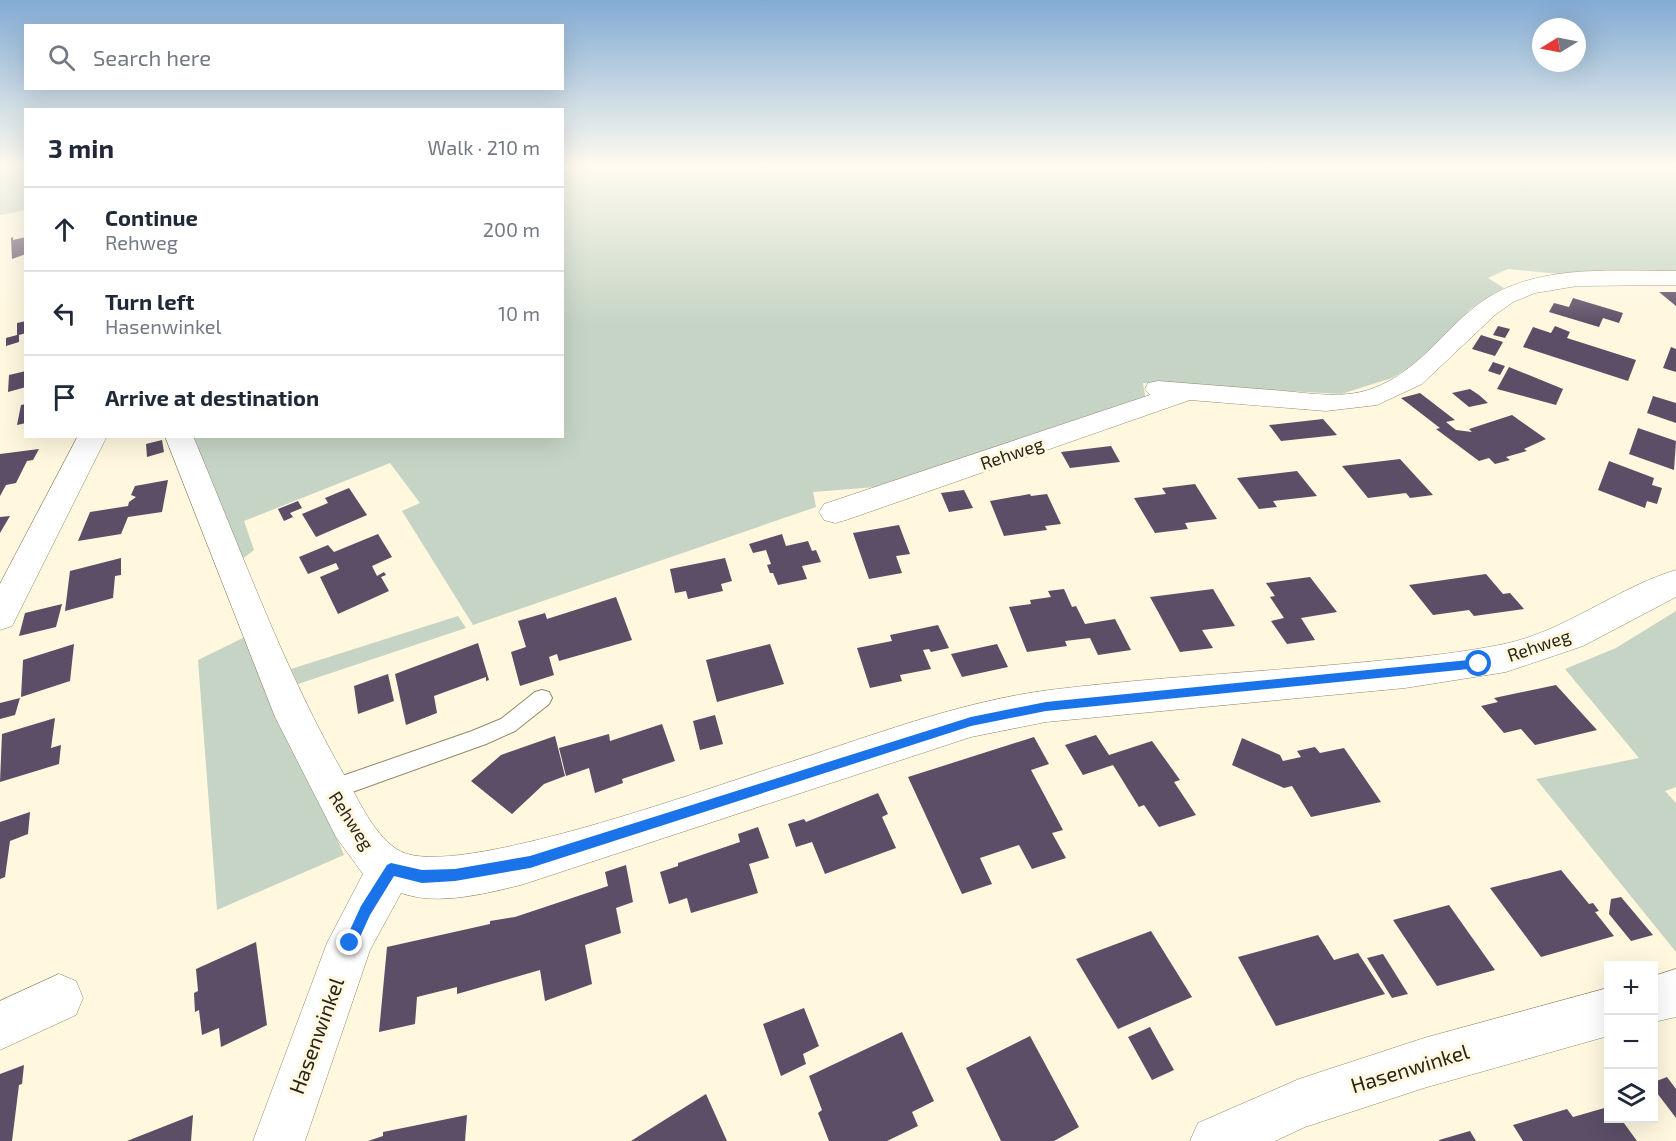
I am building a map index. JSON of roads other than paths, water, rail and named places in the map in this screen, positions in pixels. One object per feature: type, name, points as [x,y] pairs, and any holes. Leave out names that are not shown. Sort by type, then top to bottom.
[{"type":"street","name":"Rehweg","points":[[1158,389],[1335,403],[1367,399],[1381,395],[1428,368],[1487,309],[1510,294],[1563,281],[1676,278]]},
{"type":"street","name":"Rehweg","points":[[835,512],[1188,392]]},
{"type":"street","points":[[0,617],[92,438]]},
{"type":"street","name":"Rehweg","points":[[180,438],[272,667],[330,790],[357,837],[369,851],[391,869],[422,876],[455,875],[530,862],[971,722],[1046,706],[1405,673],[1506,658],[1571,636],[1676,582]]},
{"type":"street","name":"Hasenwinkel","points":[[279,1141],[350,943],[366,910],[391,869]]},
{"type":"street","points":[[1658,998],[1676,993]]},
{"type":"street","points":[[0,1026],[59,998]]},
{"type":"street","name":"Hasenwinkel","points":[[1216,1141],[1310,1100],[1424,1063],[1604,1013]]},
{"type":"lane","points":[[330,790],[479,738],[508,725],[542,698]]}]
